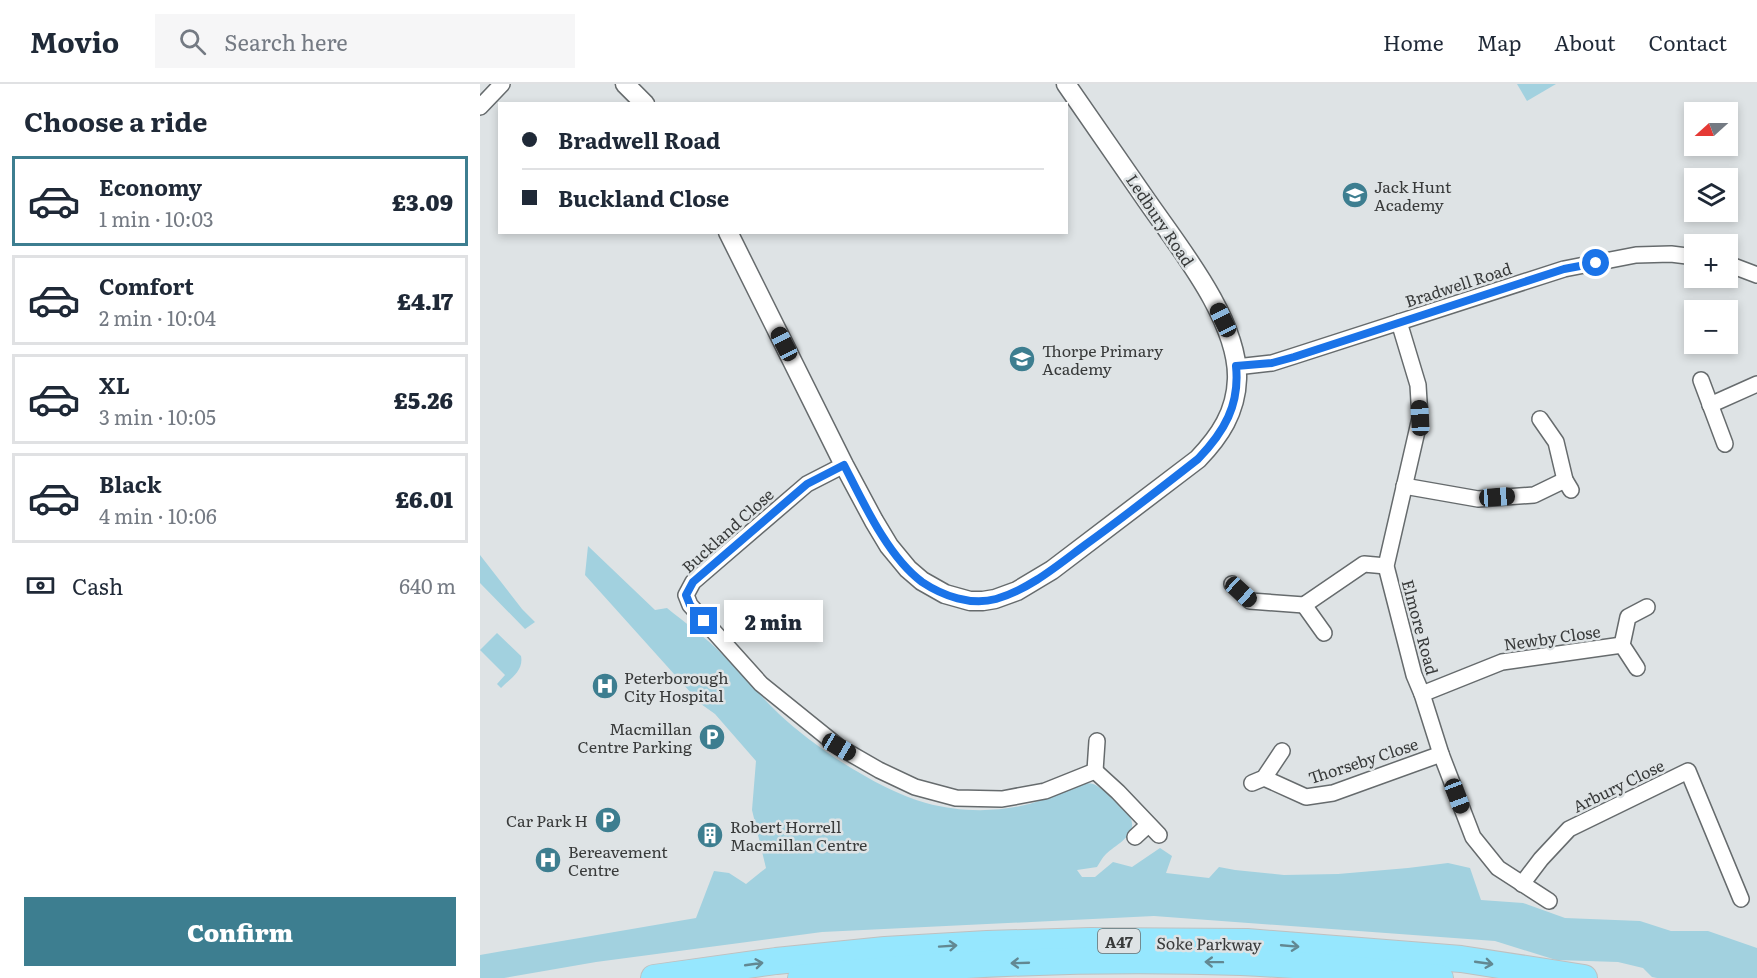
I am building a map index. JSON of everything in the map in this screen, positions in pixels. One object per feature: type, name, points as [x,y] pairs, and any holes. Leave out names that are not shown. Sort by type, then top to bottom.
[{"type":"highway","name":"Soke Parkway","points":[[654,978],[776,961],[885,950],[976,944],[1091,941],[1247,942],[1461,959],[1584,978]]},
{"type":"highway","name":"Soke Parkway","points":[[801,978],[947,965],[1093,960],[1242,962],[1440,978]]},
{"type":"street","points":[[480,107],[502,84]]},
{"type":"street","points":[[625,84],[643,102]]},
{"type":"street","name":"Ledbury Road","points":[[729,234],[844,465],[889,546],[908,569],[922,581],[945,594],[970,601],[995,599],[1017,591],[1052,570],[1198,459],[1212,445],[1229,418],[1236,386],[1236,366],[1229,337],[1223,320],[1203,283],[1066,84]]},
{"type":"street","name":"Bradwell Road","points":[[1236,366],[1272,363],[1564,269],[1636,255],[1684,256]]},
{"type":"street","points":[[1738,268],[1757,275]]},
{"type":"street","name":"Elmore Road","points":[[1399,322],[1418,385],[1420,418],[1386,566],[1414,675],[1473,837],[1498,868],[1550,901]]},
{"type":"street","points":[[1701,380],[1725,444]]},
{"type":"street","points":[[1710,405],[1757,384]]},
{"type":"street","points":[[1404,486],[1478,499],[1534,495],[1568,485],[1556,442],[1540,419]]},
{"type":"street","name":"Buckland Close","points":[[844,465],[807,484],[693,582],[686,595],[690,605],[761,684],[839,747],[915,787],[956,798],[1002,799],[1045,791],[1095,771]]},
{"type":"street","points":[[1232,584],[1250,601],[1304,605],[1364,564],[1386,566]]},
{"type":"street","points":[[1304,605],[1324,633]]},
{"type":"street","name":"Newby Close","points":[[1637,668],[1622,645],[1628,616],[1647,607]]},
{"type":"street","name":"Newby Close","points":[[1422,694],[1502,662],[1622,645]]},
{"type":"street","points":[[1097,741],[1095,771],[1153,830],[1135,837]]},
{"type":"street","name":"Thorseby Close","points":[[1282,751],[1258,780],[1306,797],[1333,792],[1441,754]]},
{"type":"street","name":"Arbury Close","points":[[1522,884],[1569,829],[1689,771],[1742,899]]},
{"type":"shaded area","points":[[1517,84],[1556,84],[1527,101]]},
{"type":"shaded area","points":[[588,546],[655,610],[667,608],[710,643],[793,727],[848,766],[888,788],[926,803],[954,809],[984,810],[1028,804],[1082,784],[1097,786],[1130,817],[1132,829],[1097,867],[1077,870],[1082,877],[1095,877],[1113,862],[1132,867],[1160,848],[1172,856],[1166,873],[1209,878],[1219,867],[1284,875],[1338,874],[1448,863],[1470,868],[1481,900],[1523,903],[1565,918],[1640,921],[1671,931],[1708,931],[1757,948],[1757,978],[1657,978],[1652,977],[1643,968],[1618,962],[1556,960],[1495,941],[1154,916],[822,932],[596,962],[504,978],[480,978],[480,955],[696,918],[714,871],[729,873],[746,884],[766,868],[752,810],[756,761],[715,714],[701,704],[585,575]]},
{"type":"shaded area","points":[[480,555],[535,622],[525,629],[480,583]]},
{"type":"shaded area","points":[[497,633],[521,656],[518,670],[501,688],[497,684],[505,675],[480,650]]},
{"type":"place","name":"Jack Hunt Academy","points":[[1355,195]]},
{"type":"place","name":"Thorpe Primary Academy","points":[[1022,359]]},
{"type":"place","name":"Peterborough City Hospital","points":[[605,686]]},
{"type":"place","name":"Macmillan Centre Parking","points":[[712,737]]},
{"type":"place","name":"Car Park H","points":[[608,820]]},
{"type":"place","name":"Robert Horrell Macmillan Centre","points":[[710,835]]},
{"type":"place","name":"Bereavement Centre","points":[[548,860]]},
{"type":"route","points":[[704,621],[690,605],[686,595],[693,582],[807,484],[844,465],[889,546],[908,569],[922,581],[945,594],[970,601],[995,599],[1017,591],[1052,570],[1198,459],[1212,445],[1229,418],[1235,393],[1236,366],[1272,363],[1294,357],[1564,269],[1596,263]]}]
